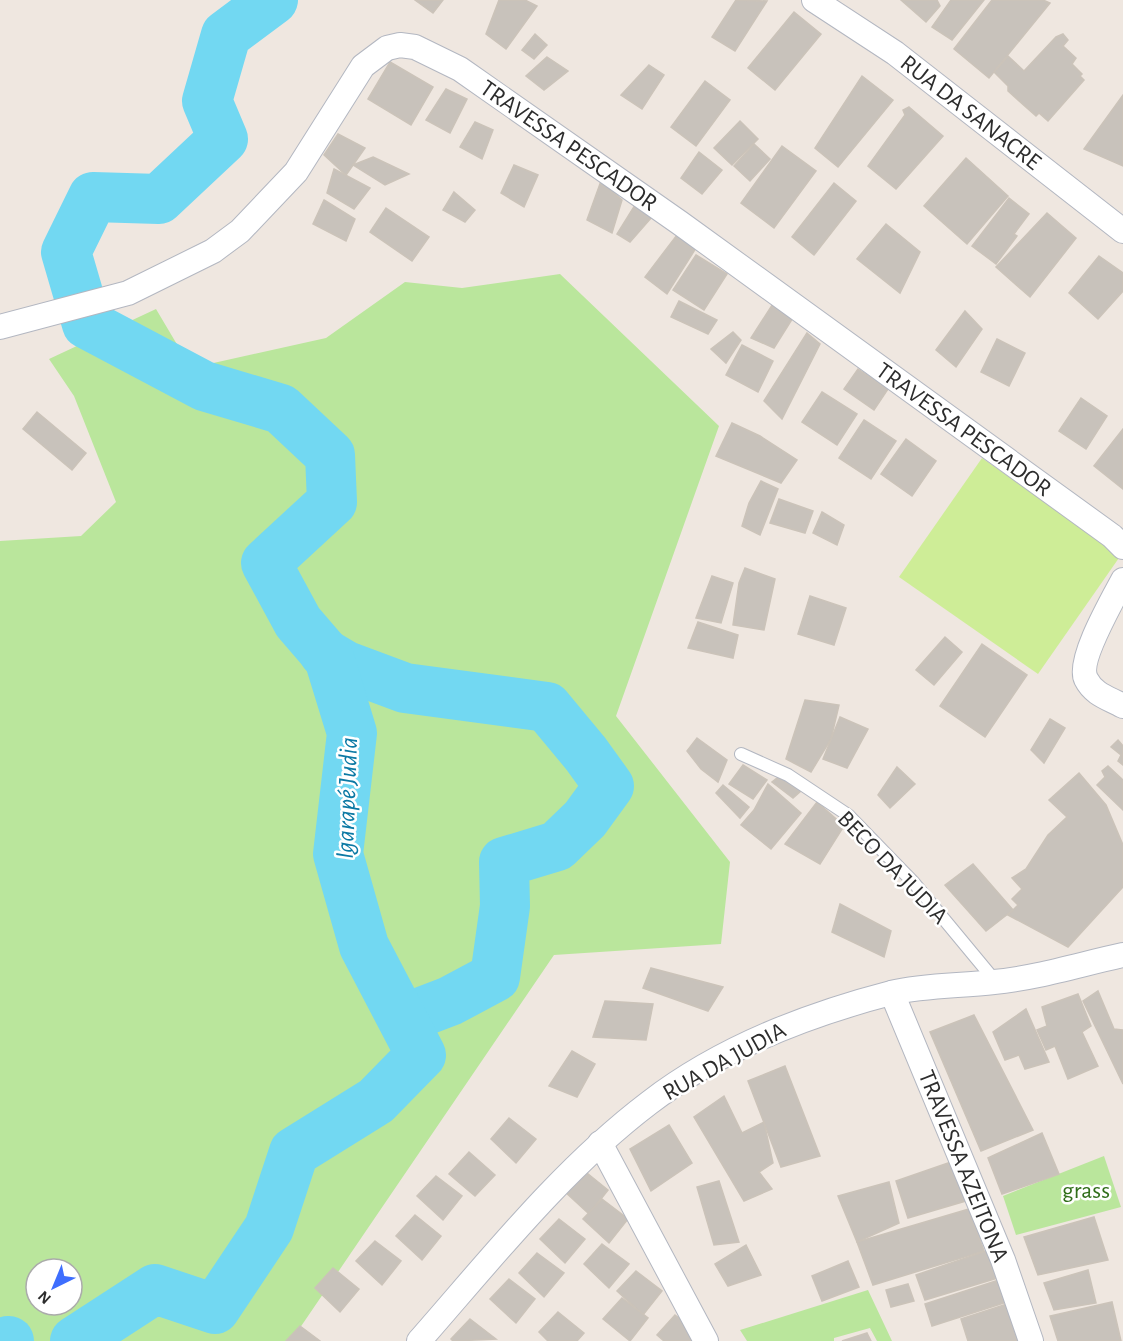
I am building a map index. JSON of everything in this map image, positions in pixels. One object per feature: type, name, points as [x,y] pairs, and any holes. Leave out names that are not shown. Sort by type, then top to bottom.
[{"type":"street","name":"RUA DA SANACRE","points":[[814,0],[895,53],[1123,231]]},
{"type":"street","name":"TRAVESSA PESCADOR","points":[[0,327],[128,292],[203,256],[240,231],[296,172],[363,66],[387,48],[400,45],[415,47],[460,69],[680,223],[1112,536],[1123,547]]},
{"type":"street","points":[[1123,580],[1092,644],[1084,667],[1085,677],[1091,687],[1101,696],[1123,706]]},
{"type":"street","name":"RUA DA JUDIA","points":[[419,1341],[563,1178],[600,1143],[650,1102],[716,1060],[792,1023],[892,993],[954,984],[996,982],[1123,955]]},
{"type":"street","name":"TRAVESSA AZEITONA","points":[[892,993],[1003,1260],[1032,1341]]},
{"type":"street","points":[[600,1143],[706,1341]]},
{"type":"lane","name":"BECO DA JUDIA","points":[[741,754],[788,775],[848,815],[914,883],[996,982]]},
{"type":"green space","points":[[560,274],[719,426],[616,716],[730,862],[721,944],[554,955],[291,1341],[0,1341],[0,541],[81,536],[116,502],[74,396],[49,359],[156,309],[191,368],[326,338],[405,282],[462,288]]},
{"type":"green space","points":[[982,458],[1121,555],[1038,674],[899,577]]},
{"type":"green space","name":"grass","points":[[1104,1156],[1121,1207],[1016,1235],[1003,1196]]},
{"type":"green space","points":[[868,1290],[892,1341],[877,1341],[870,1328],[834,1338],[834,1341],[747,1341],[740,1330]]},
{"type":"building","points":[[415,0],[443,0],[433,13]]},
{"type":"building","points":[[499,0],[525,0],[537,6],[506,49],[486,34]]},
{"type":"building","points":[[736,0],[767,1],[735,51],[712,37]]},
{"type":"building","points":[[901,0],[937,0],[940,6],[926,22]]},
{"type":"building","points":[[951,0],[984,0],[952,40],[932,27]]},
{"type":"building","points":[[992,0],[1043,0],[1050,3],[989,78],[954,49]]},
{"type":"building","points":[[794,12],[821,34],[775,90],[748,68]]},
{"type":"building","points":[[535,34],[547,45],[534,59],[522,50]]},
{"type":"building","points":[[1063,34],[1068,40],[1063,46],[1076,58],[1072,64],[1082,74],[1080,76],[1084,80],[1048,121],[1039,113],[1036,116],[1008,91],[1008,86],[994,72],[1008,56],[1024,71],[1056,37]]},
{"type":"building","points":[[547,57],[568,71],[544,90],[526,76]]},
{"type":"building","points":[[390,62],[433,87],[411,125],[368,99]]},
{"type":"building","points":[[649,65],[664,75],[642,109],[621,95]]},
{"type":"building","points":[[862,76],[893,100],[838,167],[815,148]]},
{"type":"building","points":[[705,81],[730,100],[696,146],[671,127]]},
{"type":"building","points":[[446,89],[467,99],[450,133],[426,120]]},
{"type":"building","points":[[1123,95],[1123,166],[1084,149]]},
{"type":"building","points":[[909,107],[943,136],[896,189],[868,166],[905,115],[903,110]]},
{"type":"building","points":[[740,121],[758,139],[732,165],[714,148]]},
{"type":"building","points":[[475,122],[493,130],[482,159],[460,147]]},
{"type":"building","points":[[338,134],[365,148],[346,175],[324,155]]},
{"type":"building","points":[[754,144],[770,159],[750,181],[734,166]]},
{"type":"building","points":[[782,146],[816,171],[774,228],[741,203]]},
{"type":"building","points":[[699,152],[722,170],[702,194],[681,178]]},
{"type":"building","points":[[373,157],[409,174],[385,185],[353,165]]},
{"type":"building","points":[[966,158],[1008,196],[967,244],[924,206]]},
{"type":"building","points":[[514,165],[538,175],[524,207],[501,193]]},
{"type":"building","points":[[334,169],[370,188],[354,209],[327,193]]},
{"type":"building","points":[[601,181],[622,200],[612,233],[587,220]]},
{"type":"building","points":[[834,183],[856,201],[814,255],[792,237]]},
{"type":"building","points":[[454,192],[475,210],[465,222],[443,210]]},
{"type":"building","points":[[1009,198],[1029,214],[1014,234],[1017,236],[996,264],[972,246]]},
{"type":"building","points":[[324,200],[355,219],[346,241],[313,224]]},
{"type":"building","points":[[635,205],[652,217],[630,242],[617,234]]},
{"type":"building","points":[[386,208],[429,237],[412,261],[370,232]]},
{"type":"building","points":[[1047,213],[1076,238],[1030,297],[996,267]]},
{"type":"building","points":[[886,224],[920,252],[900,293],[857,259]]},
{"type":"building","points":[[677,235],[696,248],[667,294],[645,277]]},
{"type":"building","points":[[696,255],[727,274],[704,310],[673,290]]},
{"type":"building","points":[[1099,256],[1123,273],[1123,291],[1098,319],[1069,293]]},
{"type":"building","points":[[776,299],[796,313],[774,348],[751,338]]},
{"type":"building","points":[[679,301],[717,320],[708,334],[671,317]]},
{"type":"building","points":[[965,311],[982,329],[956,367],[936,350]]},
{"type":"building","points":[[733,332],[741,340],[726,363],[711,349]]},
{"type":"building","points":[[807,333],[820,344],[782,419],[764,401]]},
{"type":"building","points":[[997,339],[1025,353],[1009,386],[981,372]]},
{"type":"building","points":[[742,345],[773,361],[758,392],[726,375]]},
{"type":"building","points":[[858,369],[888,389],[874,410],[844,389]]},
{"type":"building","points":[[822,392],[857,414],[837,445],[802,422]]},
{"type":"building","points":[[1081,398],[1107,416],[1086,449],[1059,431]]},
{"type":"building","points":[[37,412],[86,453],[72,470],[23,429]]},
{"type":"building","points":[[864,420],[896,441],[871,479],[839,458]]},
{"type":"building","points":[[732,423],[760,436],[797,460],[781,483],[716,456]]},
{"type":"building","points":[[1123,429],[1123,489],[1094,466]]},
{"type":"building","points":[[906,439],[936,461],[912,496],[881,474]]},
{"type":"building","points":[[761,481],[778,489],[760,535],[742,526],[749,503]]},
{"type":"building","points":[[779,499],[813,511],[805,533],[770,523]]},
{"type":"building","points":[[822,512],[844,525],[837,545],[813,533]]},
{"type":"building","points":[[745,568],[775,579],[764,630],[733,625],[739,583]]},
{"type":"building","points":[[712,576],[733,583],[721,623],[696,618]]},
{"type":"building","points":[[810,596],[846,608],[834,645],[798,634]]},
{"type":"building","points":[[698,622],[738,635],[733,658],[688,648]]},
{"type":"building","points":[[945,637],[962,652],[934,685],[916,670]]},
{"type":"building","points":[[982,644],[1027,675],[985,737],[940,706]]},
{"type":"building","points":[[805,700],[839,705],[831,739],[811,772],[786,759]]},
{"type":"building","points":[[840,717],[868,729],[847,768],[823,759]]},
{"type":"building","points":[[1050,719],[1065,728],[1044,763],[1031,750]]},
{"type":"building","points":[[697,738],[727,760],[718,782],[701,769],[687,751]]},
{"type":"building","points":[[1118,740],[1123,746],[1123,765],[1118,761],[1121,755],[1111,747]]},
{"type":"building","points":[[743,765],[767,780],[753,799],[729,784]]},
{"type":"building","points":[[1108,766],[1123,780],[1123,810],[1097,785],[1105,777],[1102,771]]},
{"type":"building","points":[[897,767],[915,784],[890,808],[878,795]]},
{"type":"building","points":[[1079,773],[1106,805],[1123,845],[1123,887],[1068,947],[1008,915],[1018,905],[1012,899],[1022,889],[1012,878],[1026,869],[1048,835],[1067,817],[1049,800]]},
{"type":"building","points":[[781,775],[802,790],[793,798],[772,782]]},
{"type":"building","points":[[768,784],[801,813],[771,849],[741,825],[754,810]]},
{"type":"building","points":[[723,785],[749,807],[740,818],[716,793]]},
{"type":"building","points":[[817,802],[844,826],[820,864],[785,844]]},
{"type":"building","points":[[973,864],[1013,910],[986,931],[945,885]]},
{"type":"building","points":[[840,904],[891,931],[884,957],[832,932]]},
{"type":"building","points":[[651,968],[723,987],[708,1011],[643,988]]},
{"type":"building","points":[[1098,991],[1114,1029],[1123,1030],[1123,1084],[1083,1001]]},
{"type":"building","points":[[1078,994],[1091,1026],[1082,1032],[1098,1066],[1068,1079],[1055,1046],[1046,1050],[1037,1030],[1047,1026],[1042,1007]]},
{"type":"building","points":[[605,1001],[653,1004],[646,1040],[593,1037]]},
{"type":"building","points":[[1026,1009],[1049,1062],[1025,1069],[1019,1055],[1005,1060],[993,1032]]},
{"type":"building","points":[[974,1015],[1033,1130],[981,1151],[930,1032]]},
{"type":"building","points":[[572,1051],[595,1064],[577,1097],[549,1086]]},
{"type":"building","points":[[785,1066],[820,1156],[781,1167],[748,1081]]},
{"type":"building","points":[[724,1096],[742,1133],[764,1122],[773,1163],[759,1172],[772,1189],[744,1201],[694,1117]]},
{"type":"building","points":[[509,1118],[536,1139],[516,1163],[491,1139]]},
{"type":"building","points":[[669,1125],[692,1163],[651,1191],[630,1149]]},
{"type":"building","points":[[1042,1133],[1059,1174],[1002,1194],[988,1158]]},
{"type":"building","points":[[469,1152],[495,1175],[475,1196],[449,1174]]},
{"type":"building","points":[[951,1162],[966,1201],[908,1218],[896,1181]]},
{"type":"building","points":[[582,1169],[608,1190],[589,1214],[563,1190]]},
{"type":"building","points":[[436,1176],[462,1196],[443,1220],[417,1196]]},
{"type":"building","points":[[719,1181],[739,1242],[714,1245],[697,1187]]},
{"type":"building","points":[[889,1182],[899,1223],[857,1242],[838,1196]]},
{"type":"building","points":[[602,1199],[628,1219],[609,1243],[583,1219]]},
{"type":"building","points":[[969,1209],[984,1251],[873,1285],[857,1242]]},
{"type":"building","points":[[415,1215],[441,1236],[422,1260],[396,1236]]},
{"type":"building","points":[[1094,1217],[1108,1260],[1038,1275],[1024,1237]]},
{"type":"building","points":[[559,1219],[585,1239],[565,1263],[540,1239]]},
{"type":"building","points":[[375,1241],[401,1261],[382,1285],[356,1261]]},
{"type":"building","points":[[602,1244],[629,1264],[609,1288],[584,1264]]},
{"type":"building","points":[[746,1245],[761,1275],[728,1286],[715,1264]]},
{"type":"building","points":[[989,1250],[1001,1277],[925,1300],[916,1275]]},
{"type":"building","points":[[537,1253],[564,1273],[544,1297],[519,1273]]},
{"type":"building","points":[[848,1261],[859,1287],[822,1301],[812,1276]]},
{"type":"building","points":[[333,1268],[359,1289],[340,1312],[315,1288]]},
{"type":"building","points":[[1088,1270],[1096,1303],[1054,1310],[1044,1283]]},
{"type":"building","points":[[636,1271],[662,1291],[643,1315],[617,1291]]},
{"type":"building","points":[[509,1279],[535,1299],[516,1323],[490,1299]]},
{"type":"building","points":[[1002,1279],[1010,1301],[932,1326],[925,1304]]},
{"type":"building","points":[[908,1284],[914,1301],[891,1307],[886,1290]]},
{"type":"building","points":[[622,1298],[648,1318],[630,1341],[603,1319]]},
{"type":"building","points":[[1112,1302],[1121,1341],[1058,1341],[1050,1316]]},
{"type":"building","points":[[1010,1303],[1021,1341],[968,1341],[961,1319]]},
{"type":"building","points":[[558,1312],[584,1333],[577,1341],[548,1341],[539,1332]]},
{"type":"building","points":[[675,1315],[702,1335],[696,1341],[664,1341],[657,1335]]},
{"type":"building","points":[[470,1319],[496,1339],[453,1341],[451,1339]]},
{"type":"building","points":[[300,1326],[320,1341],[286,1341]]},
{"type":"building","points":[[867,1333],[871,1341],[842,1341]]},
{"type":"waterway","name":"Igarapé Judia","points":[[75,1341],[155,1289],[215,1309],[269,1228],[294,1152],[376,1101],[421,1055],[364,946],[338,854],[352,733],[329,658],[298,622],[266,563],[332,502],[330,455],[281,409],[204,386],[87,324],[66,252],[93,197],[159,199],[223,139],[207,101],[226,35],[273,0]]},
{"type":"waterway","points":[[324,653],[346,666],[405,688],[547,707],[609,786],[585,819],[557,846],[504,862],[505,906],[495,977],[450,1001],[403,1019]]}]
